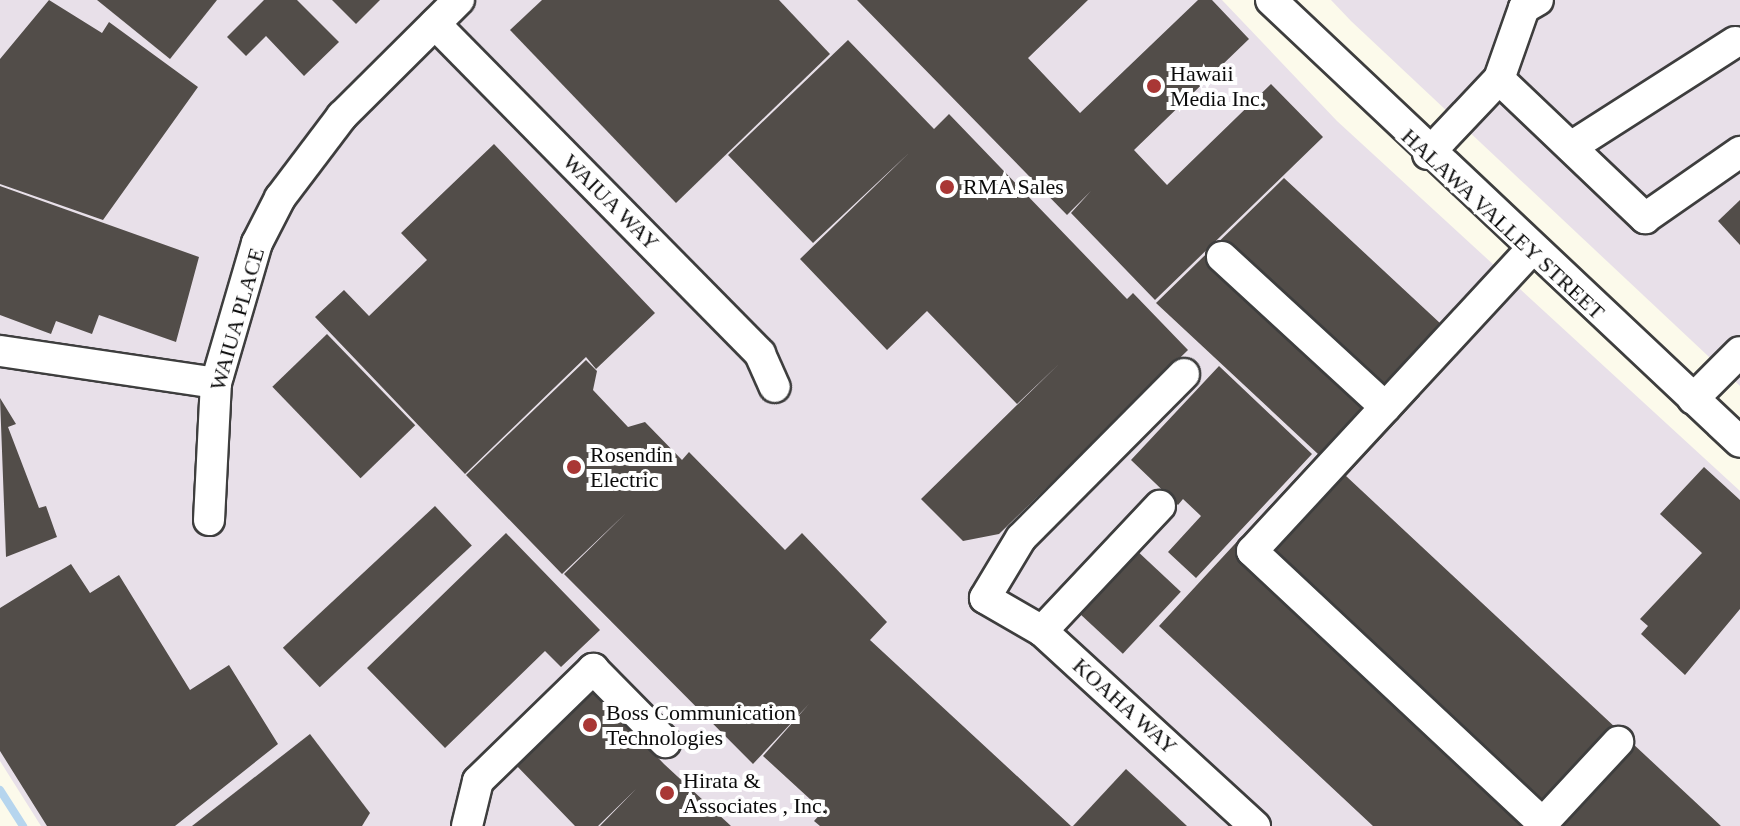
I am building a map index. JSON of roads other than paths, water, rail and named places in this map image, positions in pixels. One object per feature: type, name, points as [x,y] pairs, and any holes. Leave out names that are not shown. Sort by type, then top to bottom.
[{"type":"street","name":"WAIUA PLACE","points":[[209,520],[216,383],[243,281],[280,198],[342,116],[459,0]]},
{"type":"street","name":"HALAWA VALLEY STREET","points":[[1271,0],[1530,251],[1740,442]]},
{"type":"street","points":[[1428,154],[1499,79],[1524,8],[1538,0]]},
{"type":"street","name":"WAIUA WAY","points":[[435,24],[760,354],[775,387]]},
{"type":"street","points":[[1571,147],[1735,42]]},
{"type":"street","points":[[1499,79],[1645,218],[1740,152]]},
{"type":"street","points":[[1530,251],[1252,551],[1542,824],[1618,742]]},
{"type":"street","points":[[1222,257],[1385,407]]},
{"type":"street","points":[[0,351],[216,383]]},
{"type":"street","points":[[1693,399],[1740,352]]},
{"type":"street","name":"KOAHA WAY","points":[[1184,374],[1021,538],[985,598],[1042,631],[1255,826]]},
{"type":"street","points":[[1042,631],[1160,506]]},
{"type":"street","points":[[467,826],[478,781],[593,669],[665,742]]},
{"type":"waterway","points":[[0,790],[23,826]]},
{"type":"place","name":"Hawaii Media Inc.","points":[[1154,86]]},
{"type":"place","name":"RMA Sales","points":[[947,187]]},
{"type":"place","name":"Rosendin Electric","points":[[574,467]]},
{"type":"place","name":"Boss Communication Technologies","points":[[590,725]]},
{"type":"place","name":"Hirata & Associates , Inc.","points":[[667,793]]}]
